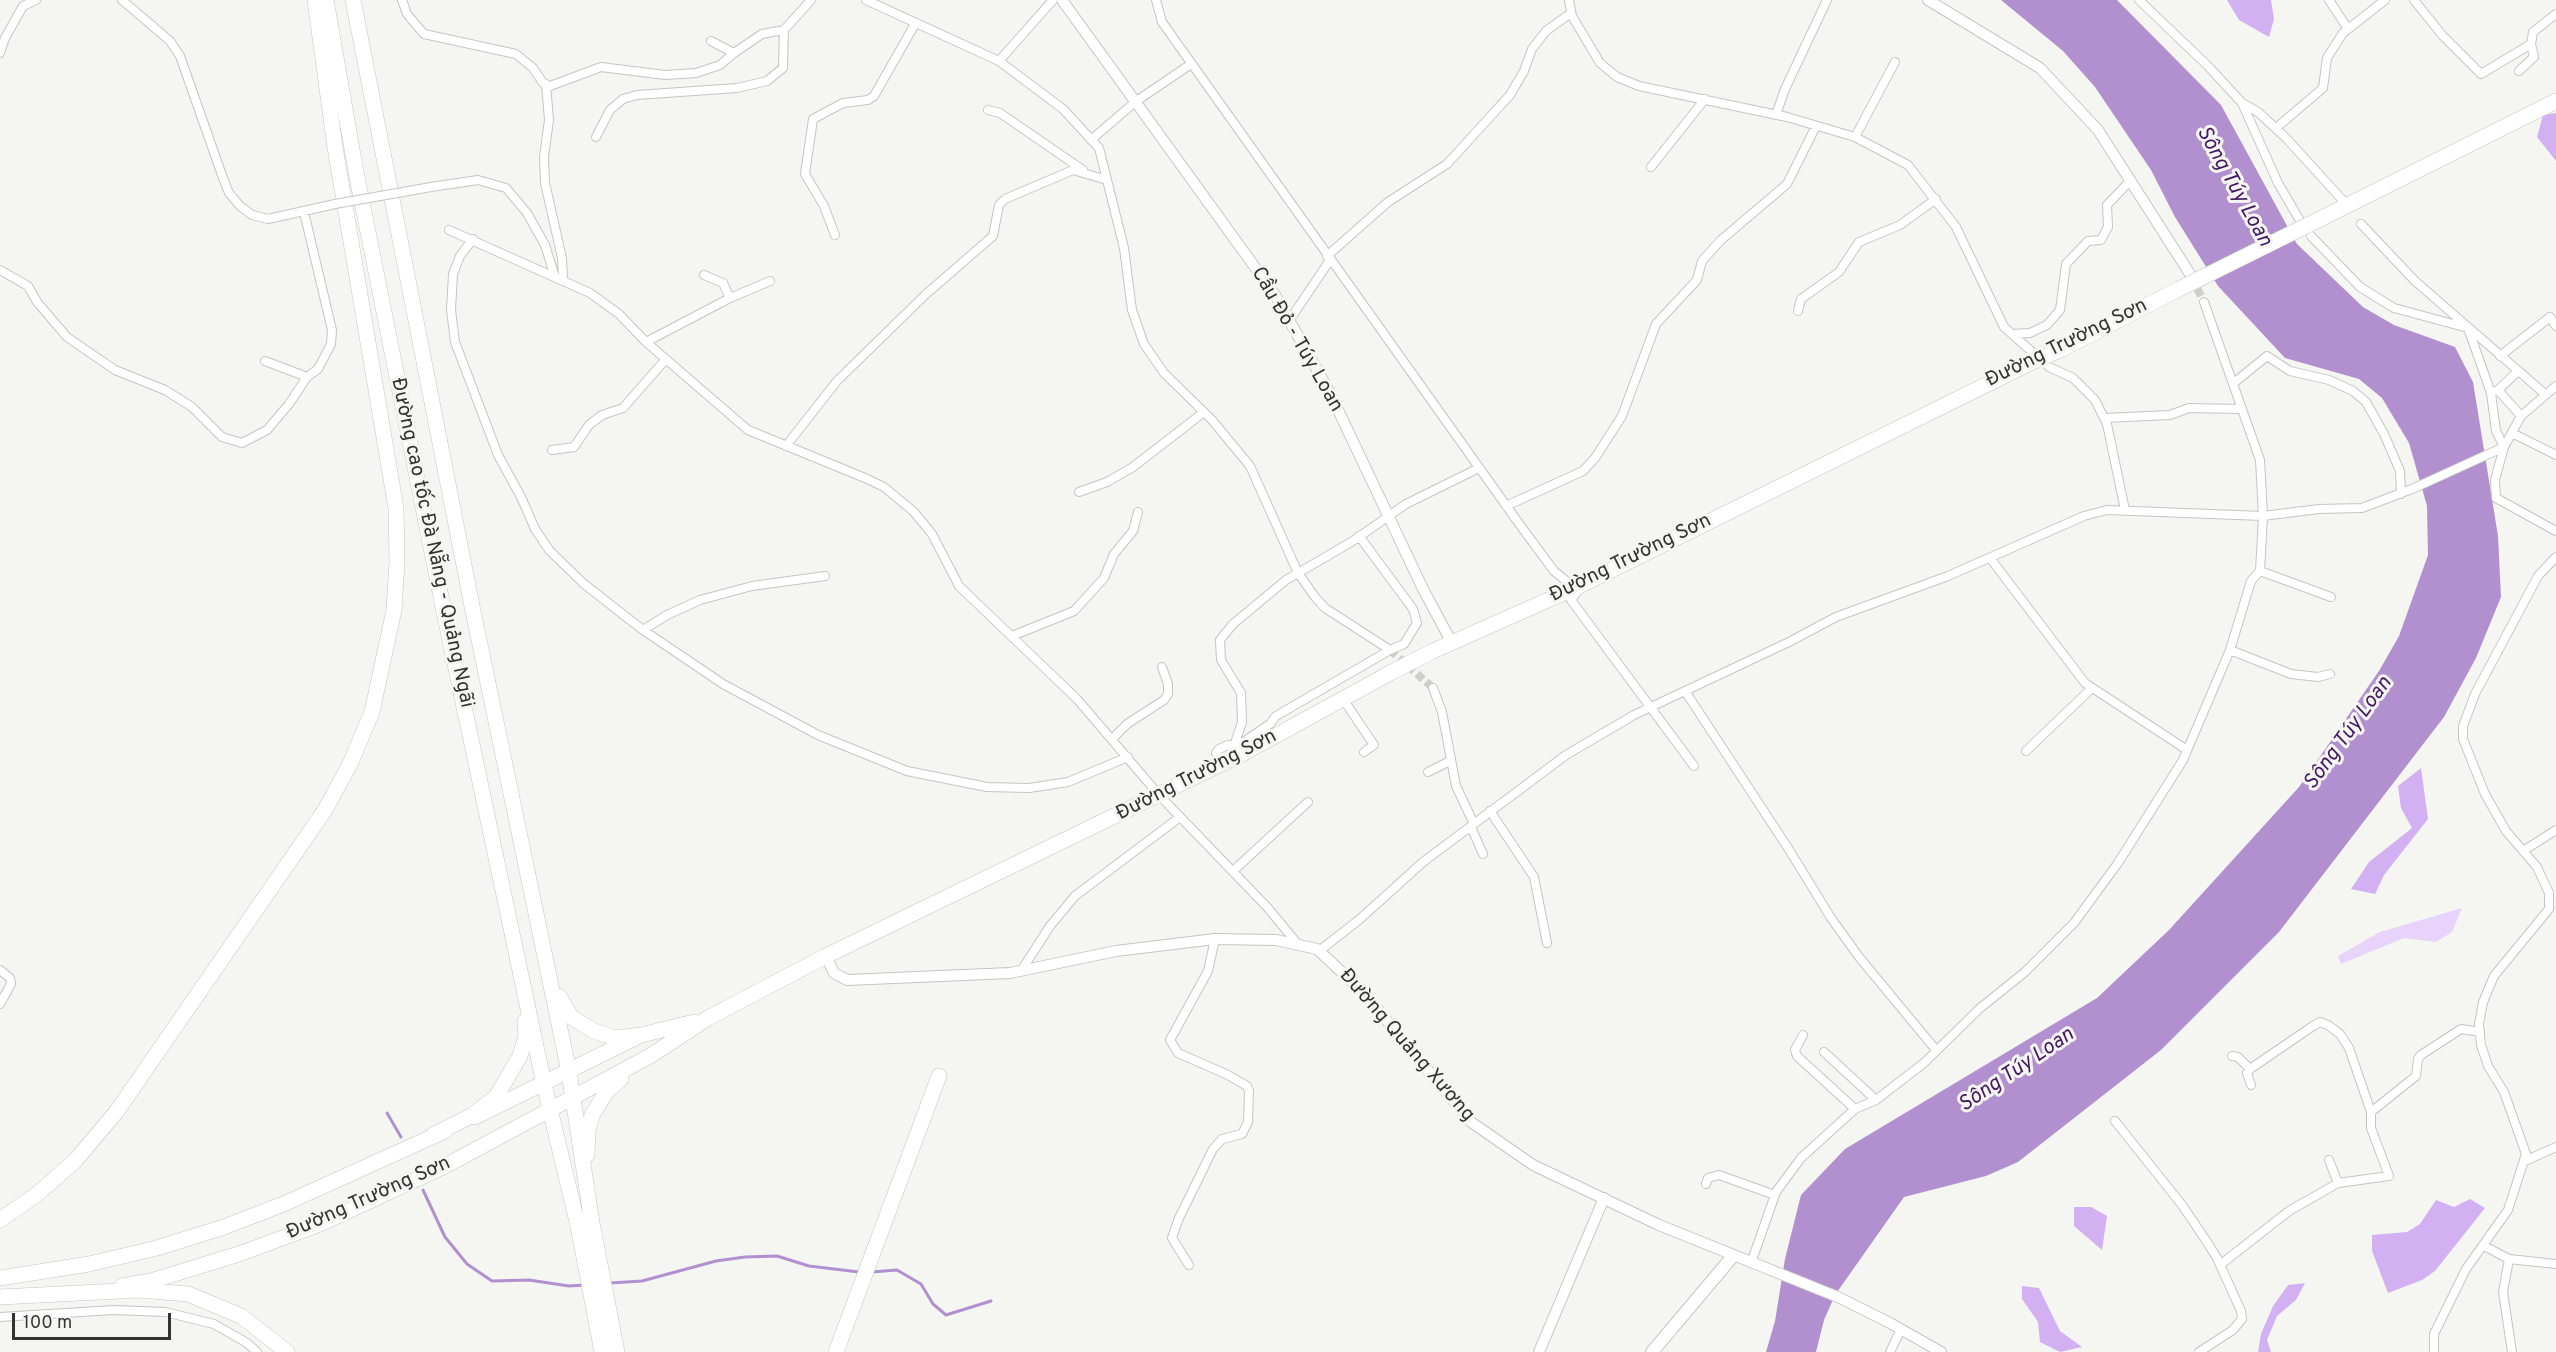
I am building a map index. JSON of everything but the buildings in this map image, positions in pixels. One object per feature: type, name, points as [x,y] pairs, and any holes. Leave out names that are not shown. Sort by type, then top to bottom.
[{"type":"highway","points":[[0,1220],[36,1195],[75,1161],[117,1111],[325,810],[351,762],[372,712],[394,610],[397,563],[396,508],[335,147],[315,0]]},
{"type":"highway","name":"Đường cao tốc Đà Nẵng - Quảng Ngãi","points":[[327,0],[358,184],[548,1111],[586,1268],[591,1305],[602,1352]]},
{"type":"highway","name":"Đường cao tốc Đà Nẵng - Quảng Ngãi","points":[[353,0],[470,599],[569,1072],[571,1098],[592,1223]]},
{"type":"highway","name":"Đường Trường Sơn","points":[[0,1297],[87,1291],[151,1281],[239,1254],[338,1216],[445,1166],[650,1056],[708,1018],[826,956],[1221,765],[1433,651],[1575,588],[2062,349],[2556,101]]},
{"type":"highway","points":[[541,935],[561,1003],[571,1017],[594,1031],[616,1038],[641,1035]]},
{"type":"highway","points":[[433,1135],[471,1116],[496,1097],[520,1056],[526,1036],[525,1007],[514,941]]},
{"type":"highway","name":"Đường Trường Sơn","points":[[0,1278],[89,1264],[157,1248],[224,1227],[286,1203],[544,1084],[641,1035],[708,1018]]},
{"type":"highway","points":[[617,1352],[602,1265],[592,1223],[586,1165],[588,1130],[592,1114],[607,1091],[650,1056]]},
{"type":"highway","points":[[836,1352],[938,1080]]},
{"type":"highway","points":[[0,1297],[139,1290],[188,1294],[241,1316],[287,1352]]},
{"type":"main road","points":[[1652,1352],[1733,1256]]},
{"type":"street","points":[[0,53],[5,38],[24,6],[36,0]]},
{"type":"street","points":[[122,0],[170,41],[180,56],[229,193],[252,215],[268,219],[335,204],[478,180],[506,189],[528,213],[545,245],[554,274]]},
{"type":"street","points":[[402,0],[407,14],[424,34],[516,54],[533,68],[546,84],[549,120],[544,157],[545,183],[562,258],[563,279]]},
{"type":"street","points":[[546,84],[559,84],[601,67],[664,75],[696,73],[720,65],[762,34],[784,30],[812,0]]},
{"type":"street","points":[[866,0],[999,61],[1063,109],[1099,148],[1124,248],[1132,310],[1144,344],[1164,373],[1204,412],[1250,466],[1298,573],[1324,608],[1390,650]]},
{"type":"street","points":[[999,61],[1053,0]]},
{"type":"street","name":"Cầu Đỏ - Túy Loan","points":[[1062,0],[1275,295],[1330,393],[1423,589],[1452,643]]},
{"type":"street","points":[[1156,0],[1162,22],[1191,64],[1506,506],[1554,571],[1575,588],[1577,592],[1571,600],[1652,706],[1694,766]]},
{"type":"street","points":[[1569,0],[1571,13],[1600,63],[1617,77],[1639,86],[1776,115],[1855,137],[1908,165],[1956,227],[2004,327],[2049,366],[2073,378],[2095,400],[2104,418],[2125,510]]},
{"type":"street","points":[[1776,115],[1785,89],[1827,0]]},
{"type":"street","points":[[1928,0],[2040,68],[2098,130],[2190,274]]},
{"type":"street","points":[[2139,0],[2208,66],[2241,103],[2278,183],[2299,219]]},
{"type":"street","points":[[2329,0],[2348,29]]},
{"type":"street","points":[[2276,128],[2323,88],[2327,58],[2348,29],[2385,0]]},
{"type":"street","points":[[2414,0],[2442,35],[2481,74],[2531,44]]},
{"type":"street","points":[[1290,321],[1328,258],[1388,202],[1447,164],[1510,95],[1524,71],[1532,49],[1546,31],[1571,13]]},
{"type":"street","points":[[2519,71],[2535,57],[2531,44],[2533,32],[2556,14]]},
{"type":"street","points":[[836,235],[824,206],[805,174],[813,119],[843,103],[868,100],[874,96],[915,24]]},
{"type":"street","points":[[596,137],[610,110],[623,99],[637,95],[737,88],[767,81],[783,68],[784,30]]},
{"type":"street","points":[[711,41],[734,53]]},
{"type":"street","points":[[1855,137],[1895,62]]},
{"type":"street","points":[[1091,140],[1136,102],[1191,64]]},
{"type":"street","points":[[1651,167],[1705,99]]},
{"type":"street","points":[[2241,103],[2258,112],[2276,128],[2348,205]]},
{"type":"street","points":[[988,110],[1000,113],[1086,172]]},
{"type":"street","points":[[1506,506],[1584,471],[1595,458],[1622,416],[1656,324],[1697,280],[1702,261],[1721,240],[1787,184],[1816,126]]},
{"type":"street","points":[[786,446],[837,381],[925,295],[993,236],[999,205],[1005,199],[1073,170],[1107,180]]},
{"type":"street","points":[[2012,334],[2030,333],[2047,325],[2060,310],[2066,264],[2088,241],[2101,240],[2109,227],[2107,205],[2131,180]]},
{"type":"street","points":[[1798,310],[1801,299],[1839,272],[1858,242],[1900,225],[1936,199]]},
{"type":"street","points":[[0,270],[28,286],[37,302],[67,337],[115,370],[165,390],[192,407],[222,437],[243,443],[267,429],[289,404],[306,377],[318,369],[333,337],[304,212]]},
{"type":"street","points":[[2361,224],[2415,281],[2545,394]]},
{"type":"street","points":[[449,230],[563,279],[619,314],[646,342],[748,430],[884,488],[914,512],[932,534],[959,586],[1077,699],[1113,738],[1159,795],[1233,871],[1296,942]]},
{"type":"street","points":[[2312,236],[2361,287],[2394,308],[2420,317],[2468,328]]},
{"type":"street","points":[[473,239],[456,264],[452,288],[452,324],[455,342],[498,455],[521,497],[534,529],[549,550],[584,584],[643,630],[723,684],[818,735],[889,765],[930,777],[987,787],[1029,788],[1068,782],[1128,757]]},
{"type":"street","points":[[704,275],[723,283],[730,298]]},
{"type":"street","points":[[646,342],[730,298],[770,281]]},
{"type":"street","points":[[1755,1265],[1775,1195],[1801,1158],[1855,1109],[1876,1100],[1924,1063],[1978,1009],[2025,972],[2074,923],[2118,863],[2187,750],[2230,650],[2251,581],[2259,571],[2264,516],[2260,460],[2235,382],[2204,302]]},
{"type":"street","points":[[2500,356],[2550,317],[2556,326]]},
{"type":"street","points":[[2468,328],[2495,392],[2496,431],[2504,447]]},
{"type":"street","points":[[2235,382],[2267,356],[2290,371],[2329,380],[2353,391],[2366,402],[2384,434],[2400,471],[2401,494]]},
{"type":"street","points":[[552,450],[574,447],[590,425],[602,415],[623,408],[666,359]]},
{"type":"street","points":[[265,361],[306,377]]},
{"type":"street","points":[[2495,392],[2518,371]]},
{"type":"street","points":[[2556,386],[2521,416],[2504,447],[2494,480],[2496,498],[2556,531]]},
{"type":"street","points":[[2495,392],[2521,416]]},
{"type":"street","points":[[2104,418],[2170,415],[2189,408],[2242,409]]},
{"type":"street","points":[[1079,492],[1107,482],[1133,467],[1204,412]]},
{"type":"street","points":[[2512,433],[2556,456]]},
{"type":"street","points":[[1319,951],[1360,919],[1423,862],[1566,755],[1652,706],[1836,617],[1948,576],[2084,516],[2107,510],[2264,516],[2319,509],[2362,508],[2401,494],[2504,447]]},
{"type":"street","points":[[1239,745],[1236,740],[1242,722],[1240,693],[1221,660],[1220,640],[1233,624],[1298,573],[1390,517],[1406,504],[1479,468]]},
{"type":"street","points":[[1012,636],[1074,611],[1104,578],[1114,554],[1133,531],[1138,512]]},
{"type":"street","points":[[1221,765],[1216,753],[1228,745],[1239,745],[1270,724],[1276,716],[1404,644],[1417,623],[1413,609],[1359,536]]},
{"type":"street","points":[[2434,1352],[2434,1334],[2466,1269],[2508,1210],[2526,1154],[2504,1092],[2487,1066],[2480,1032],[2483,1002],[2494,976],[2549,909],[2549,892],[2536,867],[2506,831],[2489,802],[2463,739],[2463,726],[2475,694],[2538,576],[2556,557]]},
{"type":"street","points":[[1990,558],[2071,666],[2092,688],[2187,750]]},
{"type":"street","points":[[2259,571],[2331,597]]},
{"type":"street","points":[[643,630],[667,615],[700,600],[752,586],[825,576]]},
{"type":"street","points":[[2230,650],[2291,674],[2318,677],[2330,674]]},
{"type":"street","points":[[1113,738],[1127,724],[1164,700],[1168,694],[1168,684],[1162,667]]},
{"type":"street","points":[[1433,688],[1442,712],[1450,761],[1463,806],[1483,854]]},
{"type":"street","points":[[2026,751],[2092,688]]},
{"type":"street","points":[[1685,691],[1831,918],[1859,957],[1936,1050]]},
{"type":"street","points":[[1343,699],[1374,745],[1364,752]]},
{"type":"street","points":[[1428,772],[1450,761]]},
{"type":"street","points":[[1233,871],[1308,802]]},
{"type":"street","points":[[1490,811],[1534,877],[1547,943]]},
{"type":"street","points":[[1021,971],[1050,926],[1075,896],[1180,817]]},
{"type":"street","points":[[2523,851],[2556,830]]},
{"type":"street","points":[[2549,909],[2556,916]]},
{"type":"street","points":[[1189,1265],[1172,1238],[1175,1227],[1213,1149],[1222,1139],[1242,1134],[1248,1122],[1250,1090],[1247,1086],[1228,1074],[1178,1053],[1170,1040],[1208,971],[1215,939]]},
{"type":"street","name":"Đường Quảng Xương","points":[[826,956],[834,973],[847,980],[956,977],[1021,971],[1062,960],[1116,951],[1215,939],[1296,942],[1319,951],[1364,993],[1471,1122],[1533,1165],[1733,1256],[1838,1298],[1901,1329]]},
{"type":"street","points":[[0,970],[9,978],[11,984],[0,1004]]},
{"type":"street","points":[[2220,1265],[2289,1211],[2338,1183],[2389,1176],[2371,1128],[2371,1112],[2349,1048],[2340,1034],[2320,1022],[2250,1069],[2247,1073],[2251,1085]]},
{"type":"street","points":[[2371,1112],[2416,1076],[2418,1059],[2421,1055],[2461,1029],[2480,1032]]},
{"type":"street","points":[[1803,1035],[1796,1050],[1797,1056],[1855,1109]]},
{"type":"street","points":[[1824,1052],[1876,1100]]},
{"type":"street","points":[[2232,1056],[2238,1057],[2250,1069]]},
{"type":"street","points":[[2115,1121],[2182,1205],[2220,1265],[2242,1319],[2233,1330],[2199,1352]]},
{"type":"street","points":[[2525,1161],[2556,1147]]},
{"type":"street","points":[[2329,1160],[2338,1183]]},
{"type":"street","points":[[1706,1184],[1708,1178],[1719,1175],[1775,1195]]},
{"type":"street","points":[[1539,1352],[1604,1198]]},
{"type":"street","points":[[2484,1246],[2509,1259],[2556,1264]]},
{"type":"street","points":[[2509,1259],[2503,1292],[2512,1352]]},
{"type":"street","points":[[0,1317],[114,1310],[165,1312],[214,1324],[248,1343],[257,1352]]},
{"type":"street","points":[[1890,1352],[1901,1329],[1941,1352]]},
{"type":"shaded area","points":[[2227,0],[2271,0],[2274,19],[2269,37],[2239,20]]},
{"type":"shaded area","points":[[2556,113],[2556,161],[2537,137],[2543,115]]},
{"type":"shaded area","points":[[2421,768],[2428,819],[2384,875],[2375,894],[2351,889],[2369,862],[2412,828],[2401,808],[2398,786]]},
{"type":"shaded area","points":[[2462,908],[2452,932],[2436,942],[2404,938],[2341,964],[2338,956],[2380,932]]},
{"type":"shaded area","points":[[2470,1199],[2485,1208],[2435,1271],[2422,1280],[2388,1293],[2372,1251],[2372,1235],[2407,1232],[2420,1224],[2436,1200],[2454,1207]]},
{"type":"shaded area","points":[[2074,1207],[2091,1207],[2107,1216],[2102,1250],[2074,1226]]},
{"type":"shaded area","points":[[2305,1283],[2296,1300],[2277,1316],[2267,1340],[2271,1352],[2258,1352],[2261,1334],[2273,1306],[2288,1285]]},
{"type":"shaded area","points":[[2022,1286],[2039,1288],[2060,1331],[2082,1347],[2060,1352],[2040,1342],[2038,1322],[2022,1299]]},
{"type":"water","name":"Sông Túy Loan","points":[[2001,0],[2117,0],[2221,105],[2297,244],[2363,307],[2394,325],[2455,347],[2473,382],[2498,536],[2501,597],[2476,658],[2444,717],[2279,932],[2161,1050],[2018,1162],[1986,1176],[1904,1197],[1835,1295],[1824,1320],[1816,1352],[1766,1352],[1775,1321],[1785,1259],[1801,1195],[1845,1149],[2097,998],[2169,930],[2299,787],[2379,671],[2399,636],[2428,555],[2427,506],[2409,443],[2382,398],[2359,379],[2285,358],[2218,286],[2175,217],[2151,170],[2095,87],[2063,51]]},
{"type":"waterway","points":[[387,1113],[401,1137]]},
{"type":"waterway","points":[[423,1190],[445,1237],[467,1264],[492,1281],[529,1280],[569,1286],[585,1285]]},
{"type":"waterway","points":[[610,1283],[642,1281],[716,1261],[745,1257],[777,1256],[809,1266],[859,1272]]},
{"type":"waterway","points":[[872,1272],[897,1270],[921,1284],[933,1304],[946,1315],[991,1301]]},
{"type":"tunnel","points":[[2192,278],[2204,302]]},
{"type":"tunnel","points":[[1390,650],[1433,688]]}]
